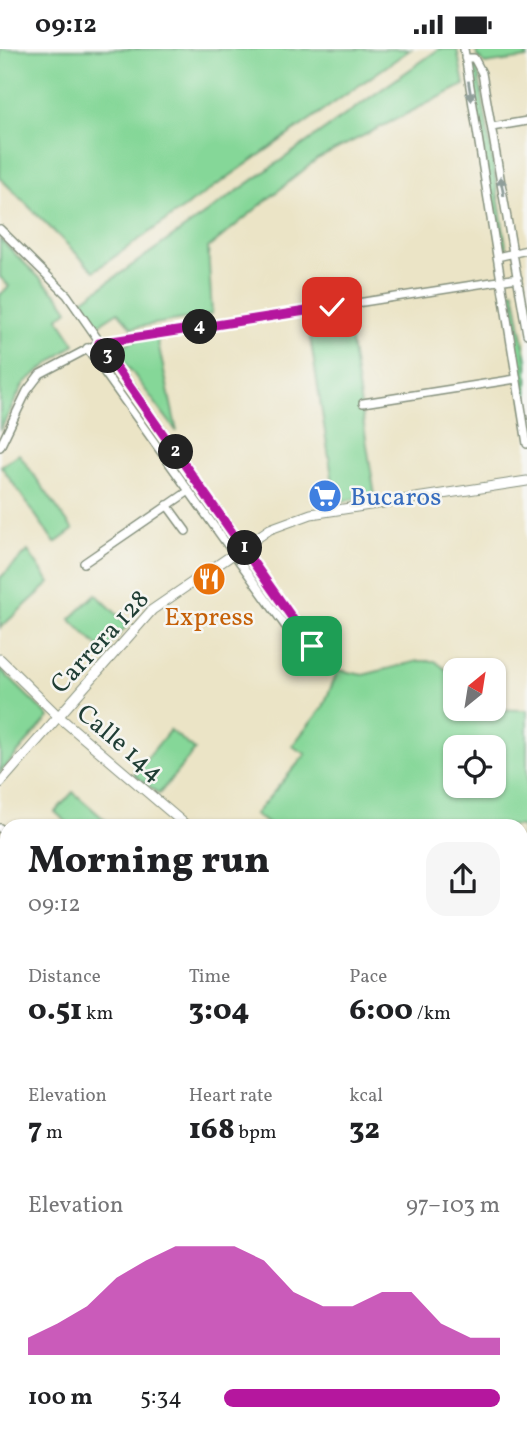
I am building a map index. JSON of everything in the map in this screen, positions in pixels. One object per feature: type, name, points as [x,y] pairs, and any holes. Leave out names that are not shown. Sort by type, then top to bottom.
[{"type":"street","points":[[464,49],[527,444]]},
{"type":"street","points":[[465,58],[474,58],[481,68],[527,334]]},
{"type":"street","points":[[492,127],[527,121]]},
{"type":"street","points":[[0,229],[67,295],[310,643],[309,652],[300,648],[87,348]]},
{"type":"street","points":[[497,257],[527,250]]},
{"type":"street","points":[[0,447],[33,382],[47,369],[99,343],[518,278]]},
{"type":"street","points":[[363,403],[516,379]]},
{"type":"street","name":"Carrera 128","points":[[0,783],[152,610],[279,523],[296,517],[527,481]]},
{"type":"street","points":[[84,563],[189,491]]},
{"type":"street","points":[[167,505],[186,531]]},
{"type":"street","name":"Calle 144","points":[[0,659],[58,716],[179,819]]},
{"type":"green space","points":[[0,49],[411,49],[94,271],[0,178]]},
{"type":"green space","points":[[439,49],[457,49],[464,85],[317,159],[208,248],[212,314],[132,328],[118,312],[98,325],[80,302]]},
{"type":"green space","points":[[476,49],[527,49],[527,58],[485,64],[477,56]]},
{"type":"green space","points":[[474,61],[479,76],[507,252],[500,250],[469,64]]},
{"type":"green space","points":[[0,239],[59,297],[68,310],[58,318],[75,344],[24,383],[0,431],[0,295],[9,286],[0,277]]},
{"type":"green space","points":[[514,291],[527,361],[527,422],[506,292]]},
{"type":"green space","points":[[346,311],[375,496],[336,502],[307,317]]},
{"type":"green space","points":[[157,338],[177,432],[120,356],[129,342]]},
{"type":"green space","points":[[19,454],[73,530],[55,543],[1,466]]},
{"type":"green space","points":[[28,551],[50,583],[0,628],[0,578]]},
{"type":"green space","points":[[96,594],[128,625],[104,652],[70,619]]},
{"type":"green space","points":[[418,661],[435,661],[443,667],[443,721],[506,721],[506,710],[527,710],[527,819],[261,819],[255,814],[306,754],[292,746],[323,707],[338,670],[363,675]]},
{"type":"green space","points":[[0,669],[49,717],[0,773]]},
{"type":"green space","points":[[170,730],[195,750],[159,794],[134,774]]},
{"type":"green space","points":[[73,792],[104,819],[63,819],[55,812]]},
{"type":"place","name":"Bucaros","points":[[325,496]]},
{"type":"place","name":"Express","points":[[209,579]]},
{"type":"route","points":[[312,646],[99,343],[332,307]]}]
